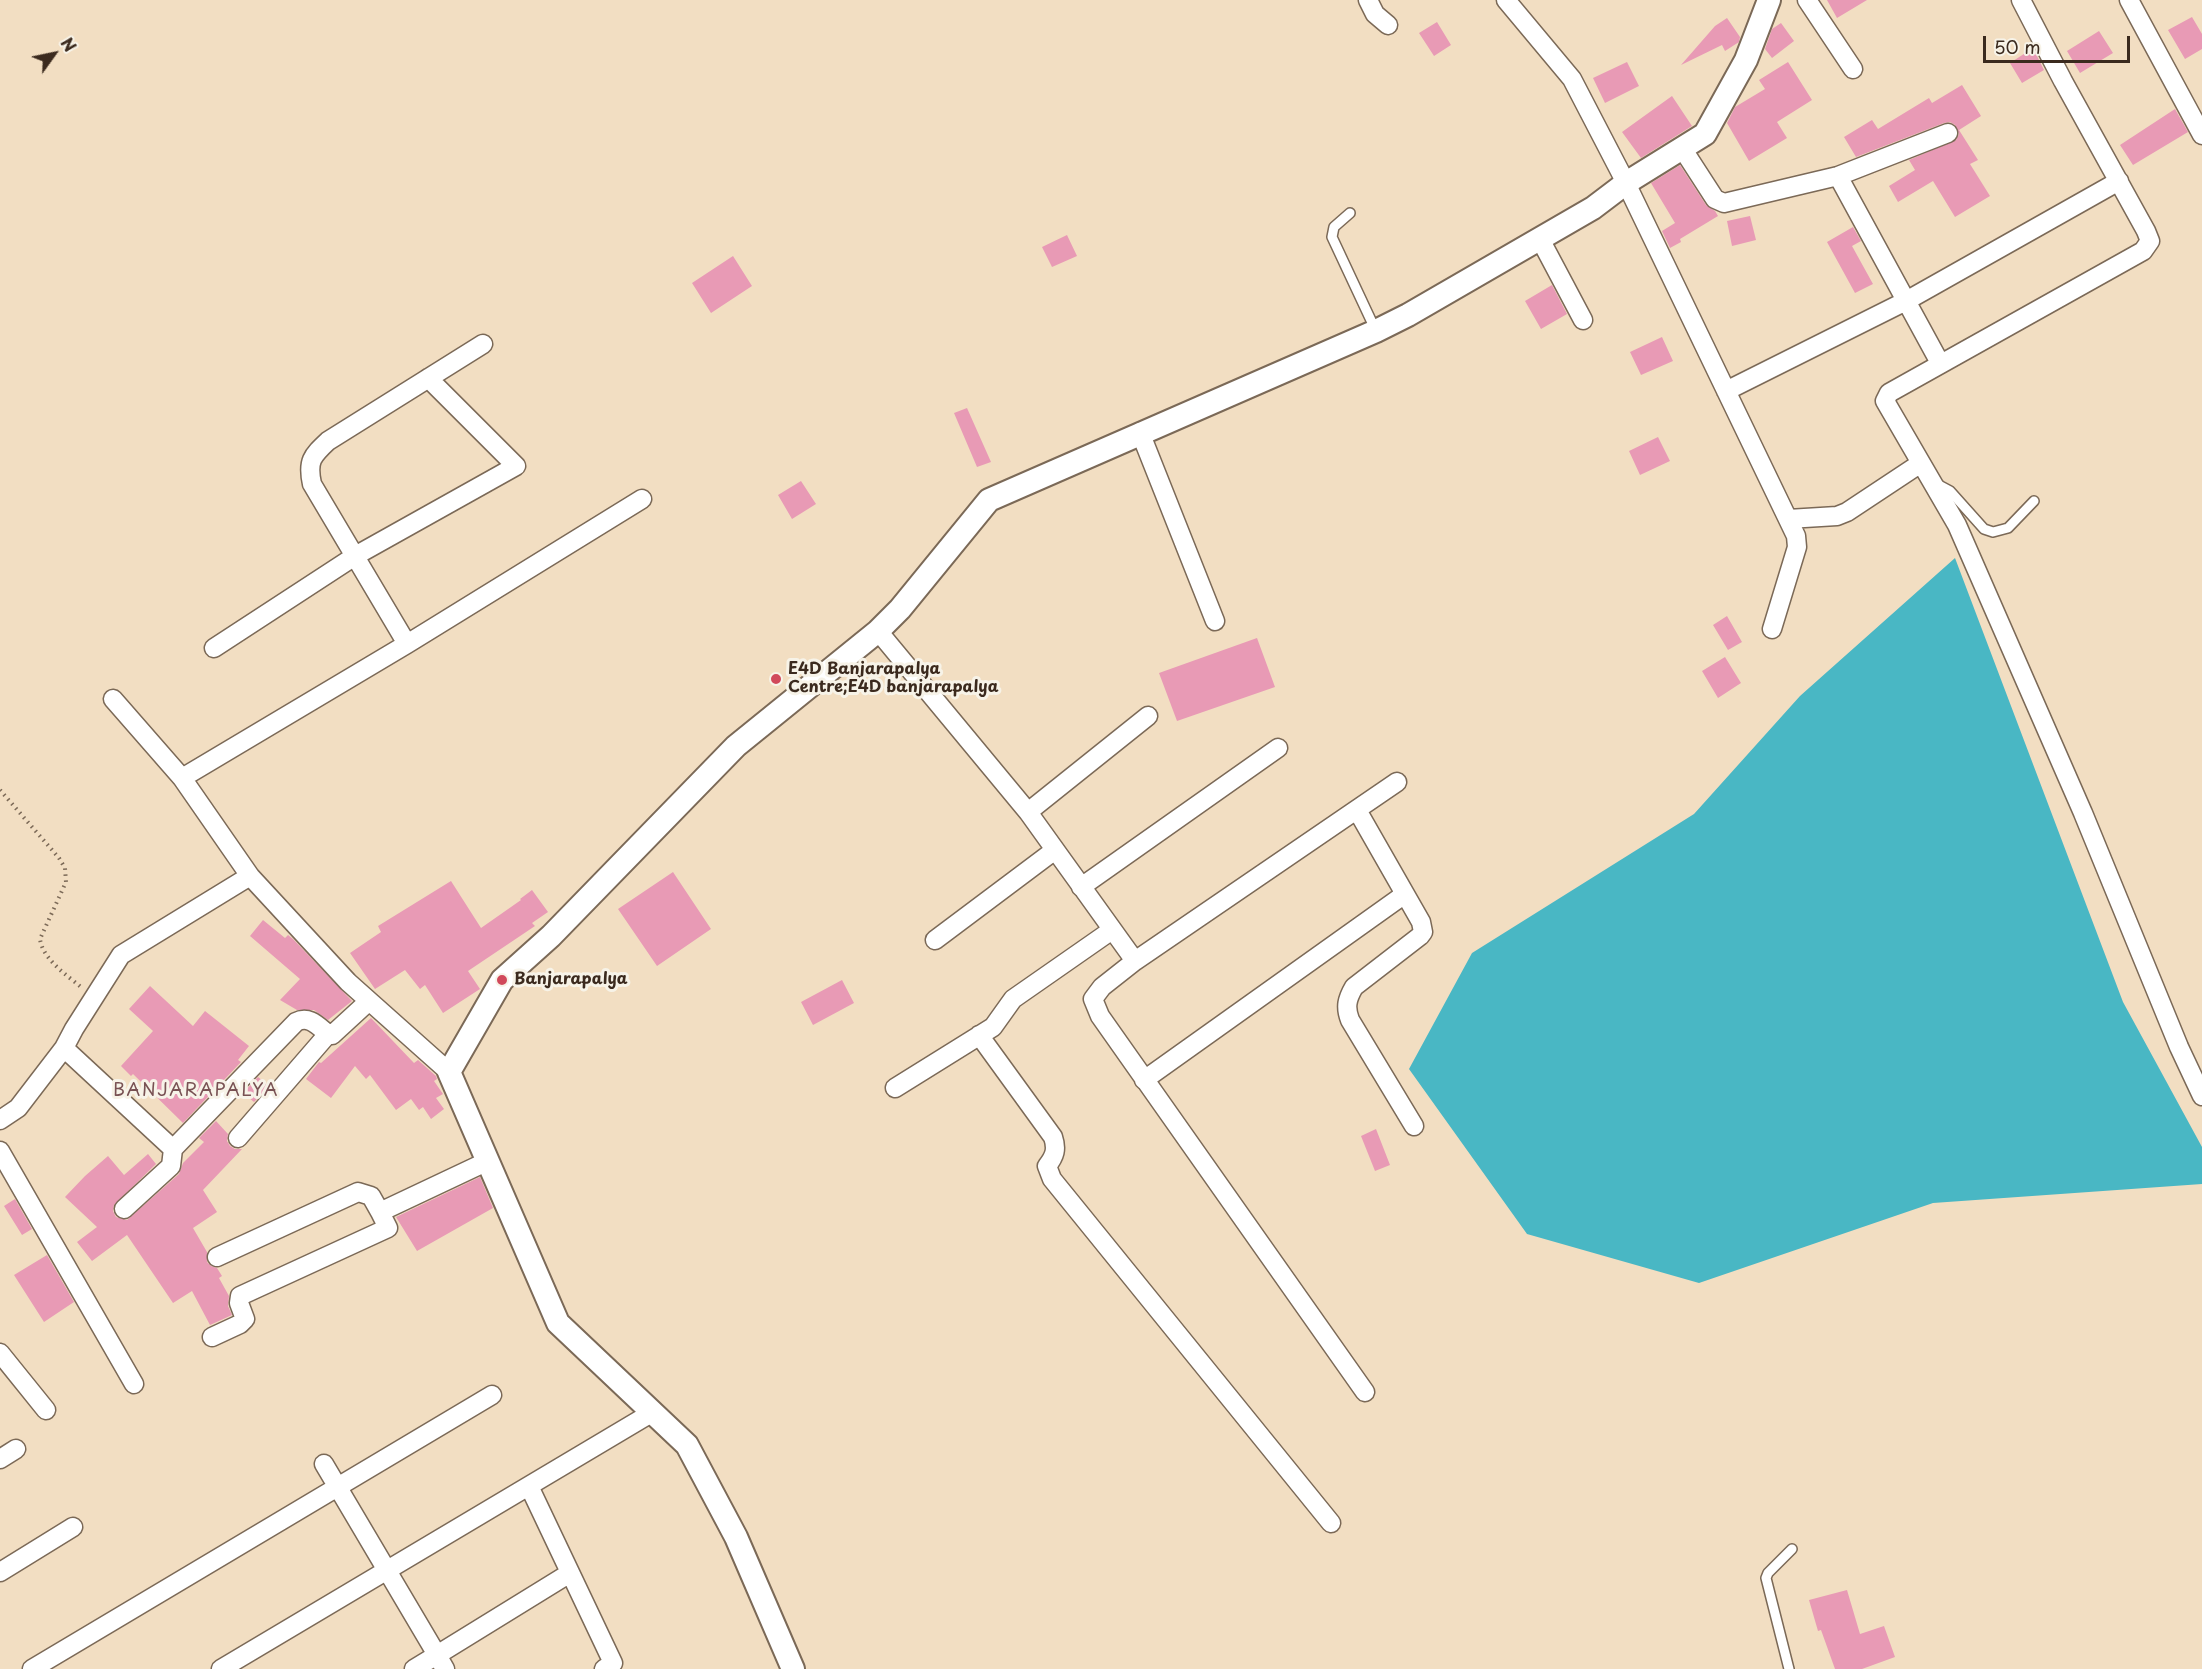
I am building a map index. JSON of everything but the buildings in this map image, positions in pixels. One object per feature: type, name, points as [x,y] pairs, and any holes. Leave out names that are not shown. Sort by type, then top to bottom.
[{"type":"street","points":[[1368,0],[1375,14],[1388,25]]},
{"type":"street","points":[[1506,0],[1572,79],[1626,183],[1796,536],[1797,547],[1772,628]]},
{"type":"street","points":[[449,1072],[502,980],[551,936],[736,746],[878,632],[900,609],[989,500],[1140,432],[1376,331],[1408,315],[1593,208],[1626,183],[1705,134],[1746,60],[1769,0]]},
{"type":"street","points":[[1807,0],[1853,69]]},
{"type":"street","points":[[2021,0],[2062,81],[2150,241],[2144,251],[1940,363],[1889,393],[1885,401],[1948,508],[1966,544],[2202,1096]]},
{"type":"street","points":[[2129,0],[2202,135]]},
{"type":"street","points":[[1682,148],[1719,202],[1740,200],[1838,176],[1948,133]]},
{"type":"street","points":[[1838,176],[1940,363]]},
{"type":"street","points":[[1726,391],[1906,301],[2119,181]]},
{"type":"street","points":[[1540,239],[1583,321]]},
{"type":"street","points":[[407,644],[312,484],[309,469],[315,454],[328,441],[483,344]]},
{"type":"street","points":[[213,648],[355,556],[516,466],[428,378]]},
{"type":"street","points":[[1140,432],[1215,621]]},
{"type":"street","points":[[1788,519],[1837,516],[1848,512],[1921,463]]},
{"type":"street","points":[[182,778],[407,644],[642,499]]},
{"type":"street","points":[[878,632],[1028,812],[1135,961]]},
{"type":"street","points":[[113,699],[182,778],[250,876],[348,982],[449,1072],[558,1323],[687,1445],[736,1538],[793,1669]]},
{"type":"street","points":[[1028,812],[1148,716]]},
{"type":"street","points":[[1081,887],[1278,748]]},
{"type":"street","points":[[1365,1392],[1144,1080],[1100,1016],[1093,999],[1102,987],[1135,961],[1397,782]]},
{"type":"street","points":[[1357,810],[1406,894],[1421,922],[1423,932],[1354,987],[1347,999],[1346,1009],[1350,1020],[1414,1126]]},
{"type":"street","points":[[934,940],[1055,850]]},
{"type":"street","points":[[0,1120],[18,1107],[64,1048],[121,955],[250,876]]},
{"type":"street","points":[[1144,1080],[1406,894]]},
{"type":"street","points":[[895,1088],[998,1023],[1013,999],[1112,930]]},
{"type":"street","points":[[124,1209],[171,1166],[173,1149],[296,1022],[303,1018],[308,1019],[328,1034],[336,1034],[369,1001]]},
{"type":"street","points":[[238,1138],[328,1034]]},
{"type":"street","points":[[979,1035],[1053,1137],[1055,1156],[1047,1166],[1052,1179],[1331,1523]]},
{"type":"street","points":[[64,1048],[173,1149]]},
{"type":"street","points":[[0,1151],[134,1384]]},
{"type":"street","points":[[380,1212],[489,1161]]},
{"type":"street","points":[[212,1337],[240,1324],[245,1319],[239,1303],[240,1296],[388,1228],[371,1196],[358,1192],[217,1257]]},
{"type":"street","points":[[0,1353],[46,1410]]},
{"type":"street","points":[[32,1669],[492,1395]]},
{"type":"street","points":[[221,1669],[653,1412]]},
{"type":"street","points":[[0,1459],[16,1449]]},
{"type":"street","points":[[324,1464],[441,1662]]},
{"type":"street","points":[[529,1486],[613,1663],[604,1669]]},
{"type":"street","points":[[0,1572],[73,1527]]},
{"type":"street","points":[[414,1669],[441,1662],[570,1573]]},
{"type":"lane","points":[[1350,213],[1334,227],[1332,237],[1376,331]]},
{"type":"lane","points":[[1932,481],[1950,491],[1984,529],[1993,532],[2008,528],[2034,501]]},
{"type":"lane","points":[[1789,1669],[1766,1578],[1768,1573],[1792,1549]]},
{"type":"path","points":[[0,790],[65,868],[66,882],[40,939],[41,948],[50,960],[93,998]]},
{"type":"water","points":[[1955,558],[2123,1002],[2202,1147],[2202,1184],[1933,1203],[1699,1283],[1527,1234],[1409,1069],[1472,953],[1694,814],[1800,696]]},
{"type":"place","name":"E4D Banjarapalya Centre;E4D banjarapalya","points":[[776,679]]},
{"type":"place","name":"Banjarapalya","points":[[502,980]]},
{"type":"district","name":"BANJARAPALYA","points":[[196,1091]]}]
